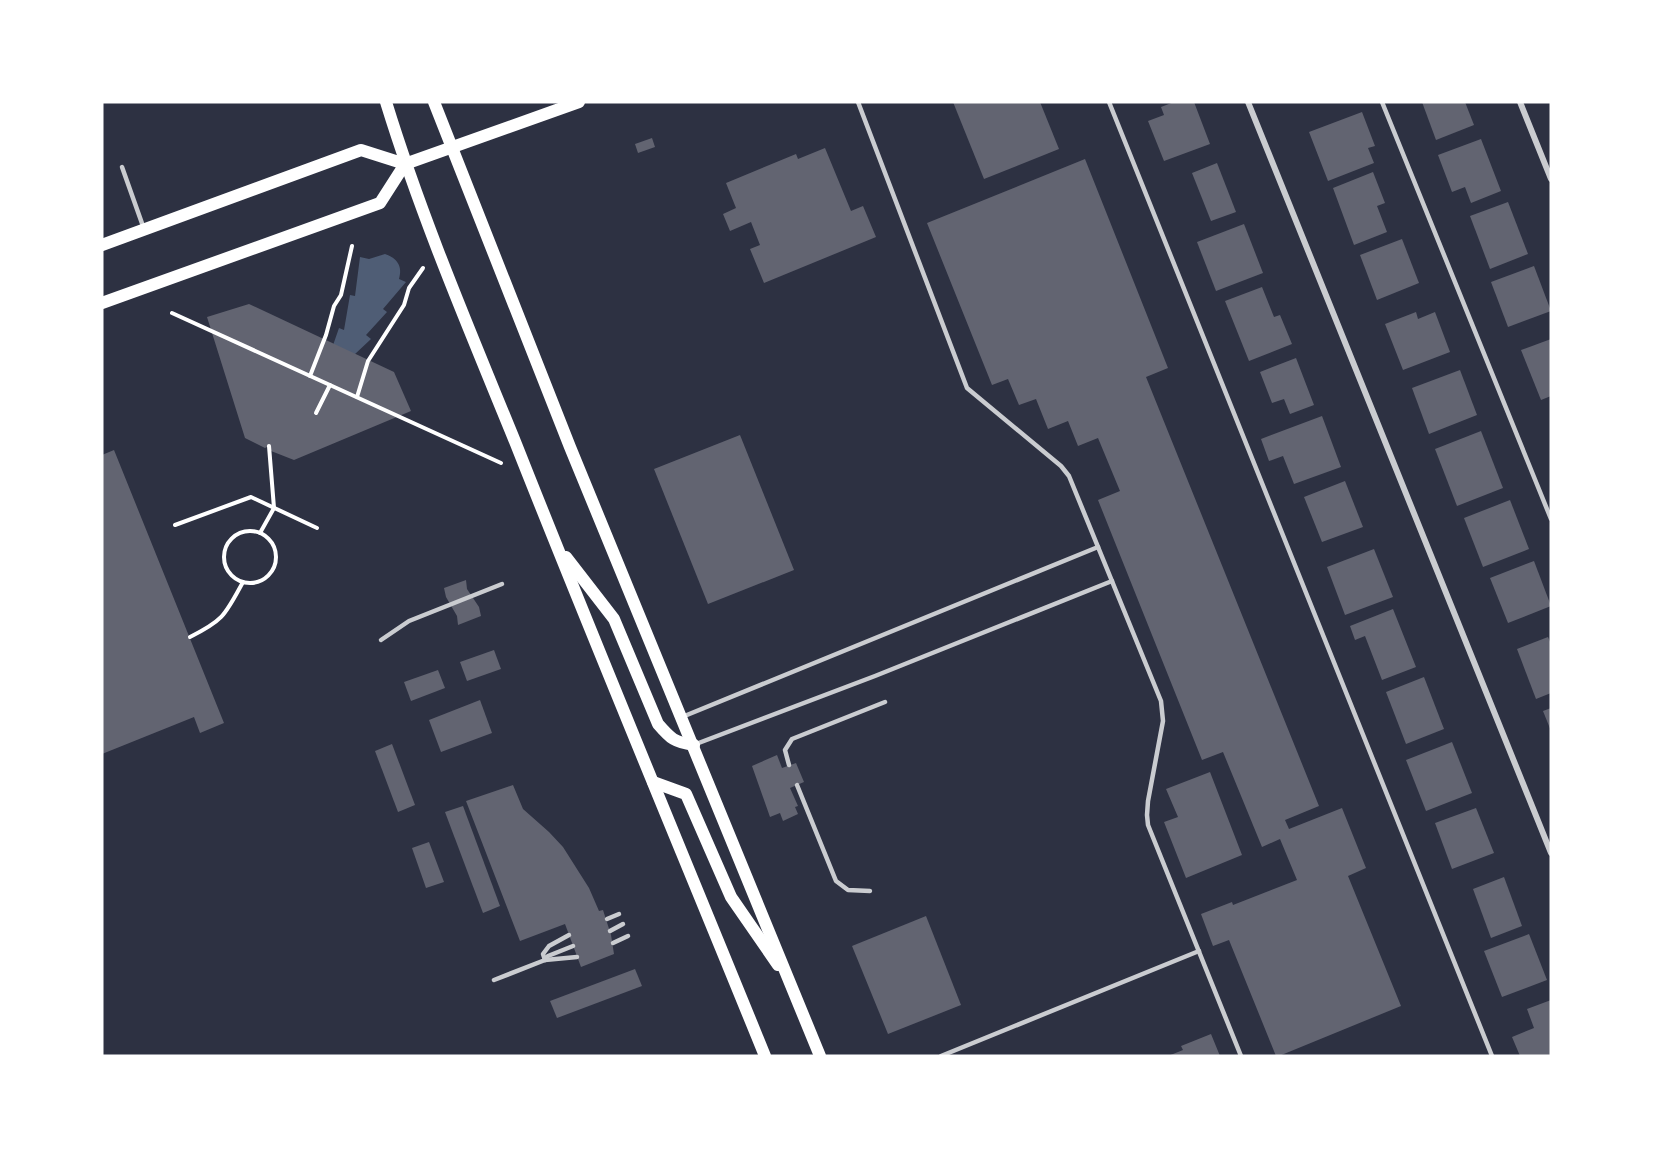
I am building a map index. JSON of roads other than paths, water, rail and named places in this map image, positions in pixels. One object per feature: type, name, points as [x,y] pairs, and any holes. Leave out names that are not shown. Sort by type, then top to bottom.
[{"type":"main road","points":[[386,102],[405,164],[556,544],[765,1056]]},
{"type":"main road","points":[[434,102],[570,447],[820,1056]]},
{"type":"main road","points":[[102,245],[361,150],[405,164],[579,102]]},
{"type":"main road","points":[[102,303],[380,203],[405,164]]},
{"type":"main road","points":[[556,544],[614,619],[658,724],[668,736],[677,742],[693,745]]},
{"type":"main road","points":[[653,782],[686,794],[731,897],[791,984]]},
{"type":"street","points":[[1248,102],[1551,854]]},
{"type":"street","points":[[1520,102],[1551,179]]},
{"type":"lane","points":[[858,102],[967,388],[1065,470],[1158,693],[1164,711],[1148,801],[1148,825],[1241,1056]]},
{"type":"lane","points":[[1109,102],[1492,1056]]},
{"type":"lane","points":[[1382,102],[1551,519]]},
{"type":"lane","points":[[122,167],[144,230]]},
{"type":"lane","points":[[682,717],[1098,548]]},
{"type":"lane","points":[[693,745],[885,672],[1112,580]]},
{"type":"lane","points":[[381,639],[409,621],[502,584]]},
{"type":"lane","points":[[789,765],[785,750],[792,739],[885,702]]},
{"type":"lane","points":[[797,785],[836,881],[848,890],[870,891]]},
{"type":"lane","points":[[607,919],[620,914]]},
{"type":"lane","points":[[610,931],[623,924]]},
{"type":"lane","points":[[545,960],[543,954],[549,946],[569,935]]},
{"type":"lane","points":[[613,943],[628,936]]},
{"type":"lane","points":[[545,960],[548,956],[573,946]]},
{"type":"lane","points":[[941,1056],[1199,951]]},
{"type":"lane","points":[[494,980],[545,960],[577,957]]},
{"type":"water","points":[[385,254],[398,263],[399,279],[406,282],[383,309],[387,312],[366,335],[371,339],[354,355],[331,351],[339,328],[344,330],[350,295],[355,296],[360,257],[369,259]]}]
